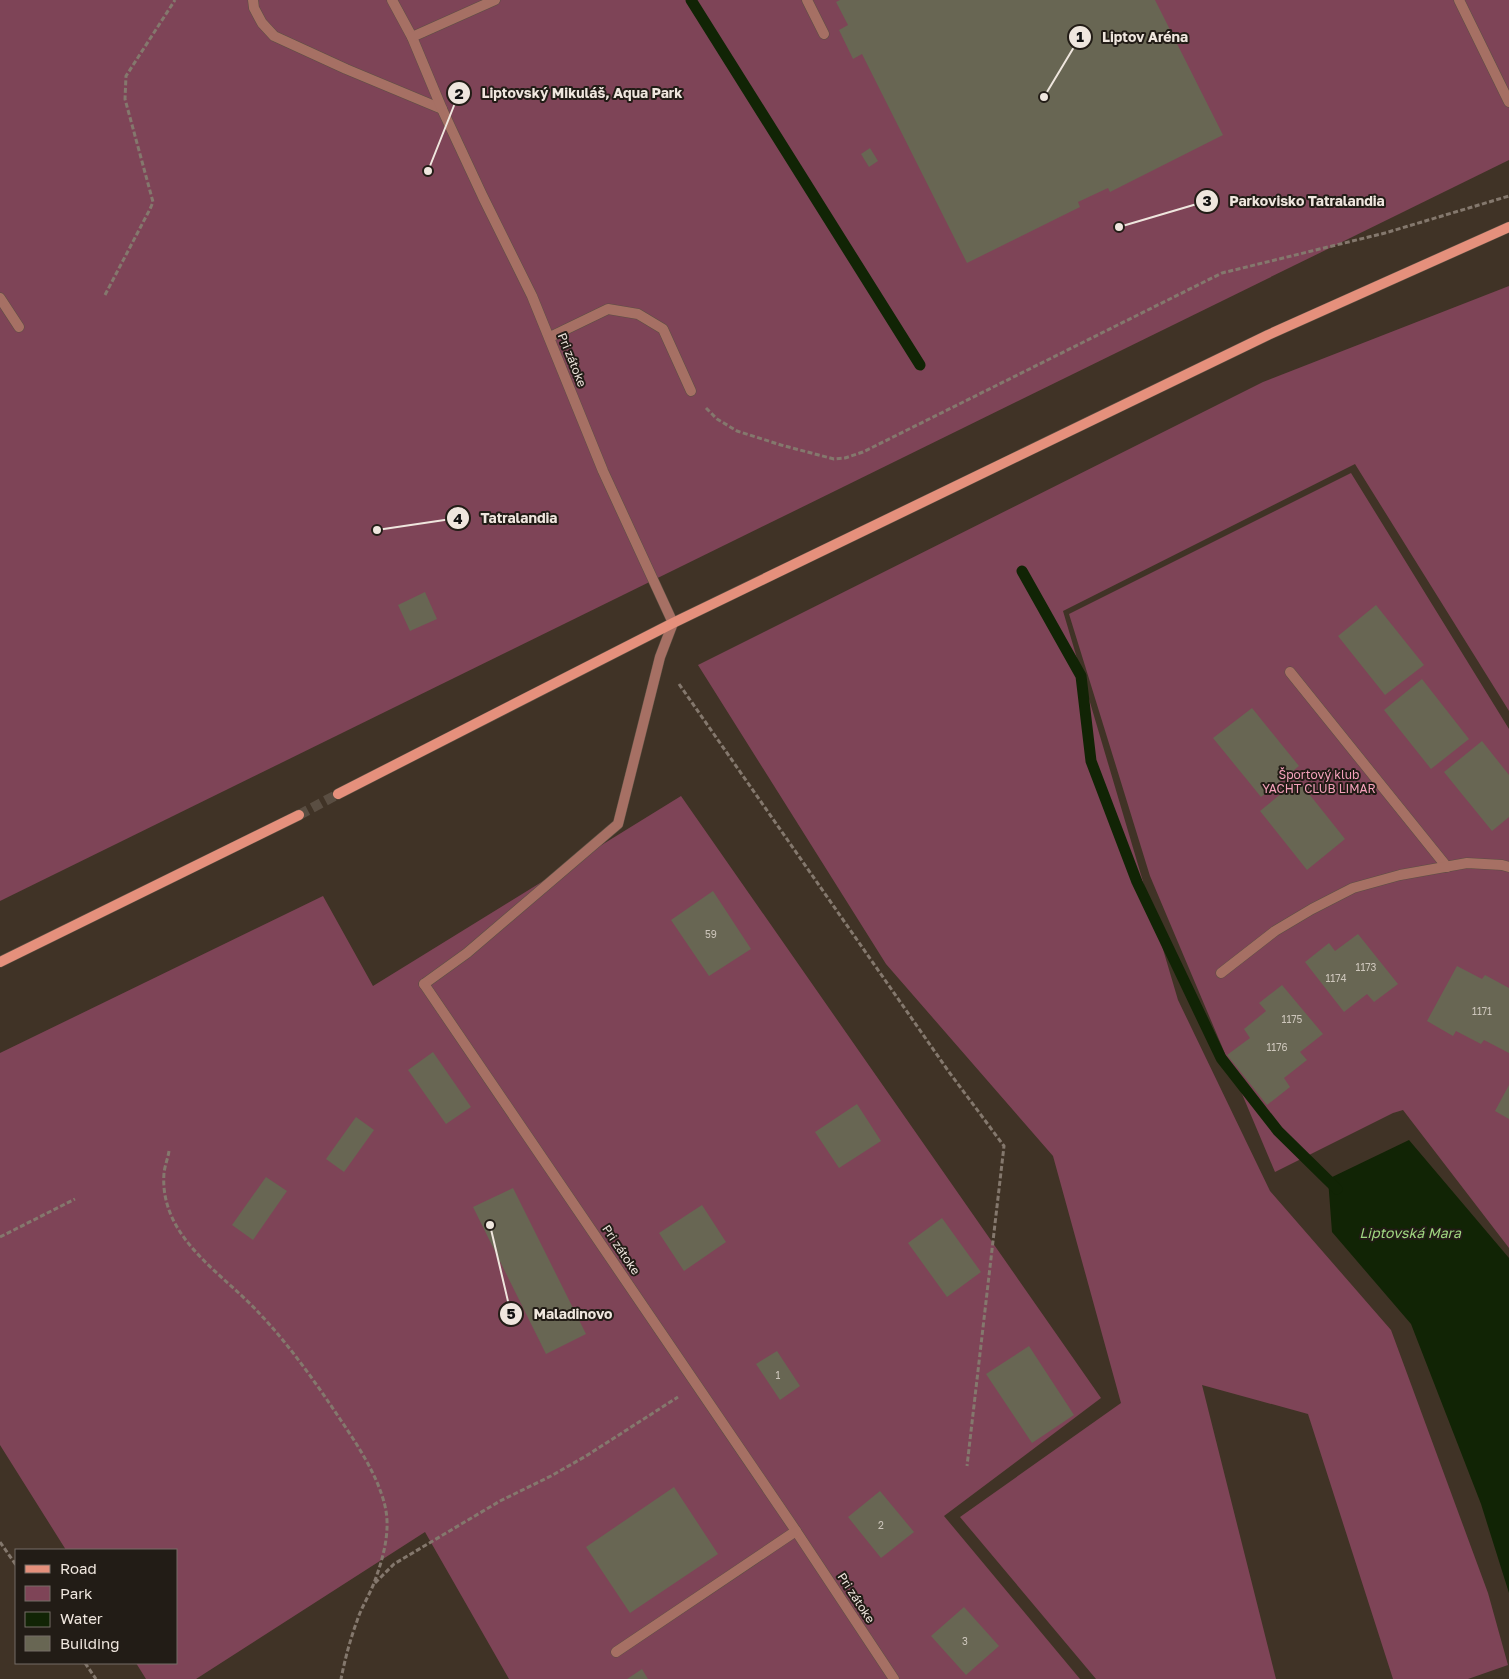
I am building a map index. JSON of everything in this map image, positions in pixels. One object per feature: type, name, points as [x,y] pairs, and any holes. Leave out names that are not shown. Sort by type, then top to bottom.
[{"type":"main road","points":[[338,794],[673,623],[1268,335],[1509,227]]},
{"type":"main road","points":[[0,962],[299,815]]},
{"type":"street","points":[[253,0],[254,8],[262,23],[274,36],[346,69],[442,109]]},
{"type":"street","name":"Pri zátoke","points":[[392,0],[412,37],[442,109],[532,296],[603,471],[673,623]]},
{"type":"street","points":[[412,37],[495,0]]},
{"type":"street","points":[[807,0],[824,34]]},
{"type":"street","points":[[1459,0],[1509,102]]},
{"type":"street","points":[[0,298],[19,327]]},
{"type":"street","points":[[550,337],[608,309],[638,314],[663,329],[690,391]]},
{"type":"street","points":[[660,657],[673,623]]},
{"type":"street","name":"Pri zátoke","points":[[660,657],[618,824],[467,954],[424,984],[796,1530],[894,1679]]},
{"type":"street","points":[[1290,672],[1447,867]]},
{"type":"street","points":[[1221,973],[1275,931],[1312,908],[1353,888],[1400,875],[1467,864],[1509,867]]},
{"type":"street","points":[[616,1652],[796,1530]]},
{"type":"path","points":[[105,295],[153,202],[124,99],[126,76],[175,0]]},
{"type":"path","points":[[690,391],[717,419],[737,430],[781,445],[826,457],[834,459],[845,458],[863,452],[1222,273],[1385,233],[1509,196]]},
{"type":"path","points":[[660,657],[944,1064],[1004,1146],[967,1466]]},
{"type":"path","points":[[170,1151],[164,1172],[166,1200],[179,1229],[201,1259],[260,1313],[323,1393],[352,1436],[374,1476],[386,1506],[387,1538],[374,1583],[357,1619],[345,1656],[341,1679]]},
{"type":"path","points":[[0,1237],[74,1199]]},
{"type":"path","points":[[374,1583],[394,1564],[500,1501],[586,1456],[697,1384]]},
{"type":"path","points":[[0,1542],[15,1564]]},
{"type":"path","points":[[86,1664],[96,1679]]},
{"type":"green space","points":[[0,0],[1509,0],[1509,160],[0,901]]},
{"type":"green space","points":[[1509,286],[1509,711],[1355,464],[1063,611],[1178,1000],[1270,1191],[1391,1330],[1488,1593],[1508,1665],[1468,1679],[1393,1679],[1308,1414],[1202,1385],[1276,1679],[1096,1679],[960,1517],[1121,1403],[1053,1156],[886,964],[698,665],[1263,382]]},
{"type":"green space","name":"Športový klub YACHT CLUB LIMAR","points":[[1351,473],[1509,729],[1509,1248],[1403,1110],[1393,1113],[1275,1172],[1150,876],[1069,614]]},
{"type":"green space","points":[[681,796],[1101,1398],[944,1516],[1080,1679],[509,1679],[425,1532],[196,1679],[146,1679],[137,1664],[178,1664],[178,1549],[65,1549],[0,1445],[0,1053],[323,896],[373,986]]},
{"type":"water","name":"Liptovská Mara","points":[[1409,1140],[1509,1258],[1509,1593],[1481,1504],[1411,1324],[1332,1232],[1328,1179]]},
{"type":"building","points":[[840,0],[1155,0],[1223,135],[1110,192],[1108,188],[1078,202],[1080,207],[967,263],[862,54],[853,59],[839,30],[848,25],[836,2]]},
{"type":"building","points":[[870,148],[878,161],[869,167],[861,154]]},
{"type":"building","points":[[425,592],[437,619],[410,631],[398,605]]},
{"type":"building","points":[[1376,605],[1424,665],[1385,695],[1338,636]]},
{"type":"building","points":[[1422,679],[1469,739],[1431,769],[1384,710]]},
{"type":"building","points":[[1252,708],[1299,766],[1261,797],[1213,738]]},
{"type":"building","points":[[1482,741],[1509,775],[1509,817],[1492,831],[1444,772]]},
{"type":"building","points":[[1298,780],[1345,839],[1307,870],[1260,811]]},
{"type":"building","points":[[713,891],[751,949],[709,976],[671,920]]},
{"type":"building","points":[[1358,934],[1398,984],[1374,1002],[1367,994],[1344,1012],[1305,962],[1329,943],[1335,951]]},
{"type":"building","points":[[1457,966],[1482,979],[1485,975],[1509,988],[1509,1053],[1484,1040],[1481,1044],[1456,1031],[1453,1036],[1427,1021]]},
{"type":"building","points":[[1282,985],[1323,1034],[1300,1052],[1307,1060],[1284,1078],[1290,1087],[1267,1105],[1227,1055],[1250,1038],[1244,1029],[1266,1011],[1259,1003]]},
{"type":"building","points":[[433,1052],[471,1107],[446,1124],[408,1070]]},
{"type":"building","points":[[1509,1085],[1509,1119],[1495,1111]]},
{"type":"building","points":[[857,1104],[881,1141],[839,1168],[815,1132]]},
{"type":"building","points":[[356,1117],[374,1130],[344,1172],[326,1159]]},
{"type":"building","points":[[266,1177],[287,1191],[253,1240],[232,1225]]},
{"type":"building","points":[[513,1188],[586,1334],[546,1354],[473,1207]]},
{"type":"building","points":[[702,1205],[726,1242],[684,1271],[659,1233]]},
{"type":"building","points":[[942,1218],[981,1272],[947,1297],[908,1243]]},
{"type":"building","points":[[1029,1346],[1074,1415],[1032,1443],[986,1374]]},
{"type":"building","points":[[777,1351],[800,1386],[780,1400],[756,1364]]},
{"type":"building","points":[[674,1487],[718,1554],[630,1613],[586,1547]]},
{"type":"building","points":[[880,1491],[914,1532],[881,1558],[848,1517]]},
{"type":"building","points":[[964,1607],[999,1646],[966,1675],[931,1636]]},
{"type":"building","points":[[642,1669],[648,1679],[627,1679]]},
{"type":"waterway","points":[[691,0],[920,365]]},
{"type":"waterway","points":[[1022,571],[1081,676],[1091,761],[1137,882],[1221,1058],[1278,1131],[1337,1189]]},
{"type":"tunnel","points":[[299,815],[338,794]]},
{"type":"place","name":"Liptov Aréna","points":[[1044,97]]},
{"type":"place","name":"Liptovský Mikuláš, Aqua Park","points":[[428,171]]},
{"type":"place","name":"Parkovisko Tatralandia","points":[[1119,227]]},
{"type":"place","name":"Tatralandia","points":[[377,530]]},
{"type":"place","name":"Maladinovo","points":[[490,1225]]}]
